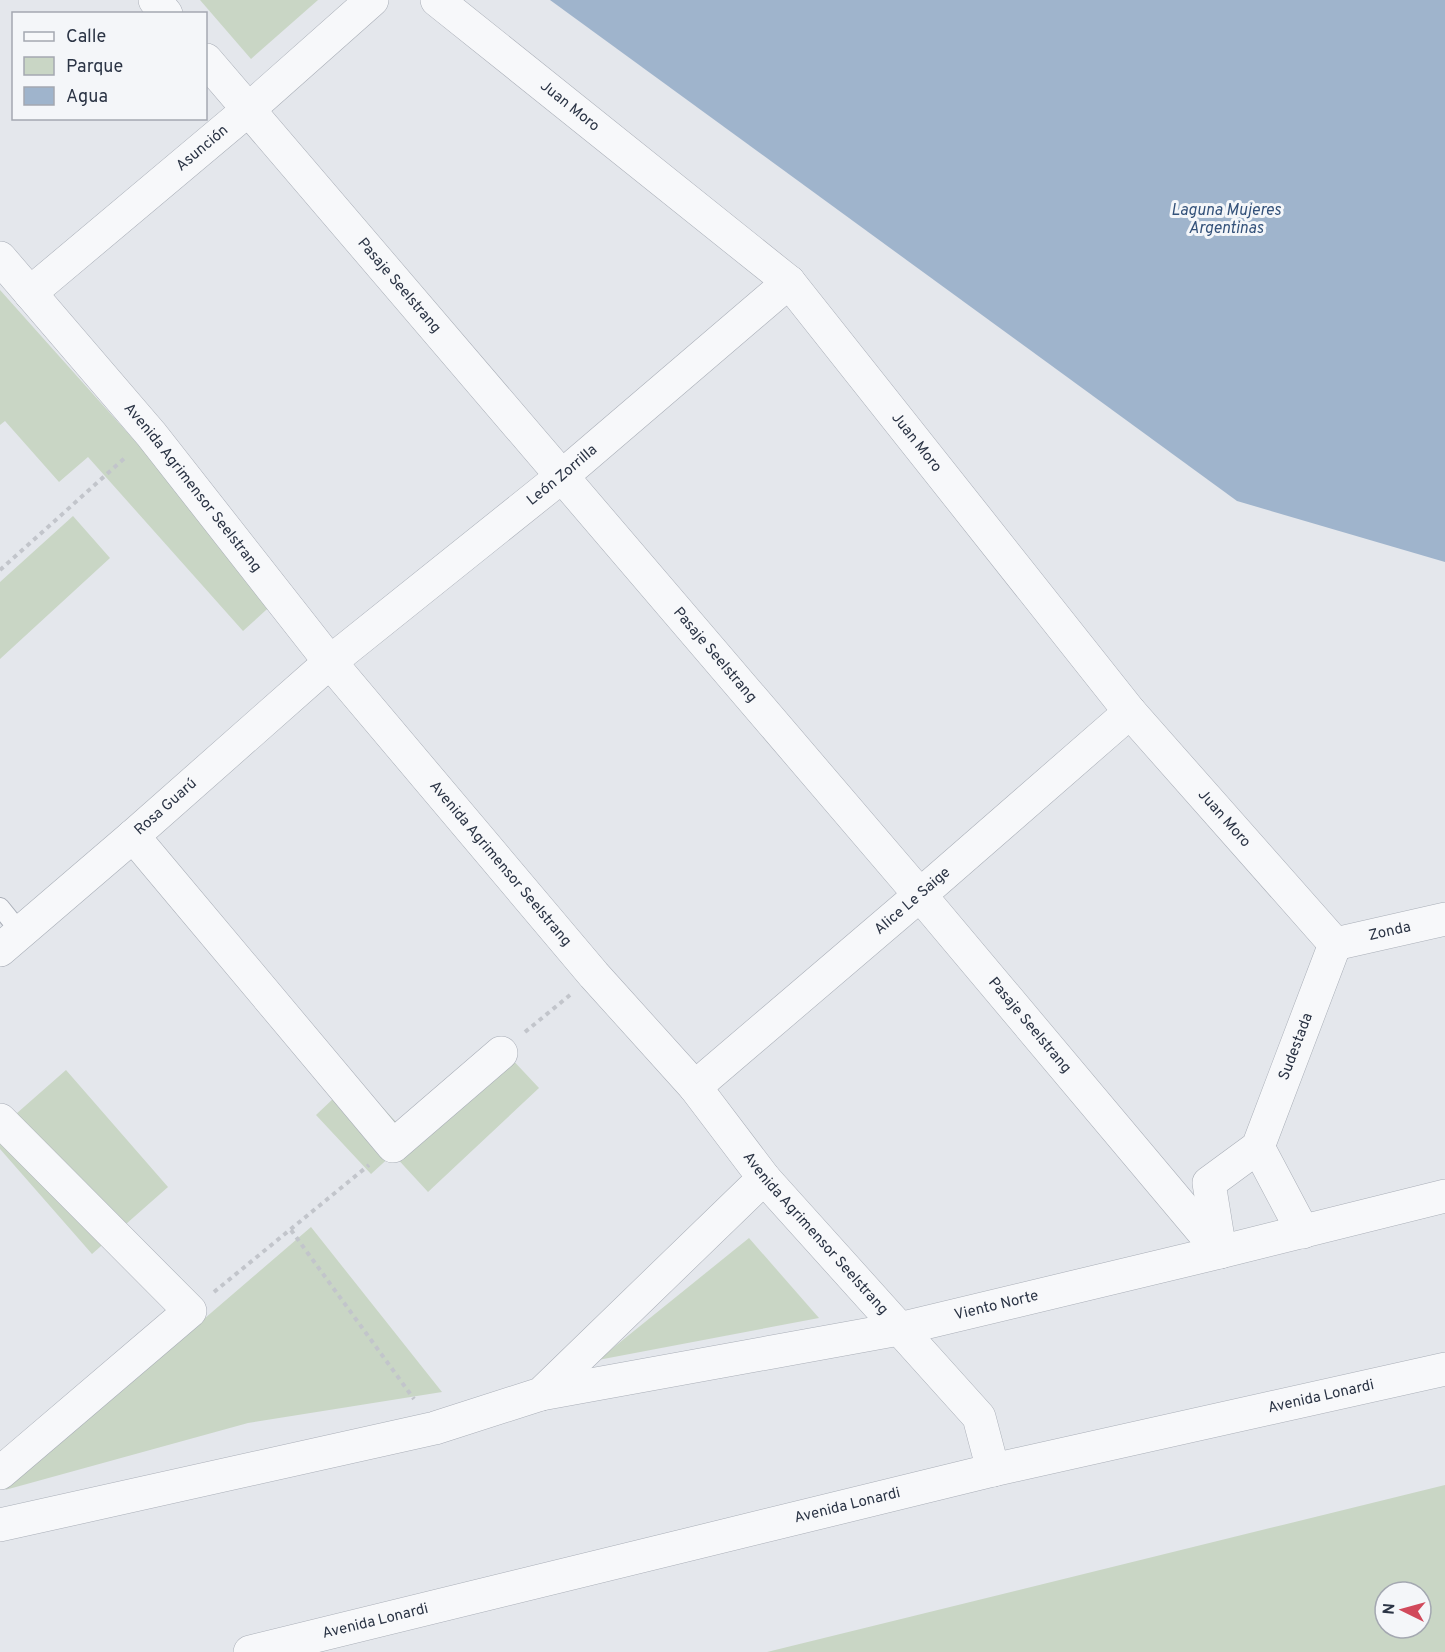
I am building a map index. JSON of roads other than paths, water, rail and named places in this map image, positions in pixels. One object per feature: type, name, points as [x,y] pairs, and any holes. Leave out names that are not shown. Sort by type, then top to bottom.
[{"type":"street","points":[[155,0],[164,12]]},
{"type":"street","name":"Asunción","points":[[30,293],[248,110],[372,0]]},
{"type":"street","name":"Juan Moro","points":[[437,0],[789,282],[1130,712],[1335,945]]},
{"type":"street","name":"Pasaje Seelstrang","points":[[207,61],[920,895],[1220,1252]]},
{"type":"street","name":"Avenida Agrimensor Seelstrang","points":[[0,258],[151,434],[330,662],[594,975],[695,1087],[764,1178],[979,1417],[993,1470]]},
{"type":"street","name":"León Zorrilla","points":[[330,662],[561,477],[789,282]]},
{"type":"street","name":"Rosa Guarú","points":[[10,941],[330,662]]},
{"type":"street","name":"Alice Le Saige","points":[[695,1087],[1130,712]]},
{"type":"street","points":[[133,836],[393,1146],[501,1053]]},
{"type":"street","name":"Zonda","points":[[1335,945],[1445,919]]},
{"type":"street","name":"Sudestada","points":[[1258,1147],[1335,945]]},
{"type":"street","points":[[0,1120],[190,1311],[0,1473]]},
{"type":"street","points":[[1220,1252],[1209,1183],[1258,1147],[1303,1232]]},
{"type":"street","points":[[542,1394],[764,1178]]},
{"type":"street","name":"Viento Norte","points":[[0,1525],[435,1428],[542,1394],[899,1329],[1445,1196]]},
{"type":"street","name":"Avenida Lonardi","points":[[250,1652],[993,1470],[1445,1369]]},
{"type":"lane","points":[[0,907],[10,941]]},
{"type":"water","name":"Laguna Mujeres Argentinas","points":[[550,0],[1445,0],[1445,562],[1237,501]]}]
